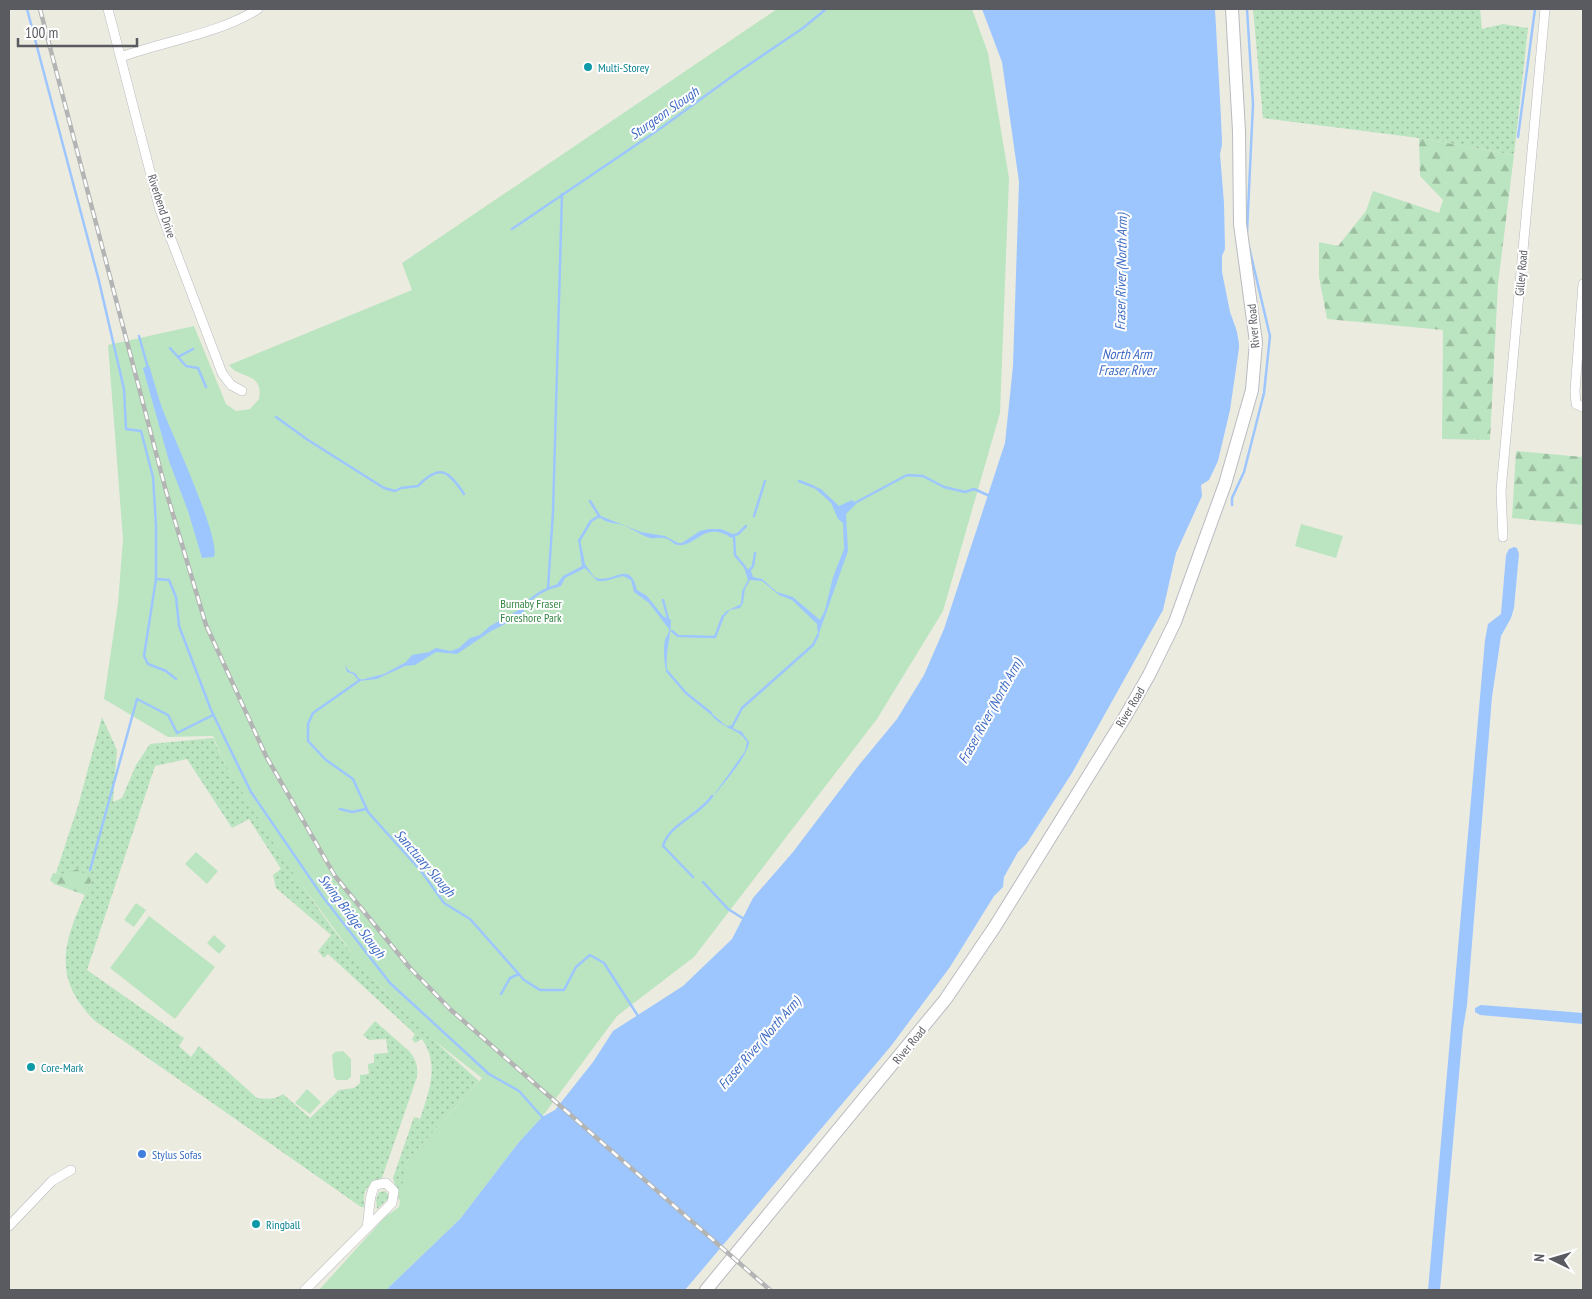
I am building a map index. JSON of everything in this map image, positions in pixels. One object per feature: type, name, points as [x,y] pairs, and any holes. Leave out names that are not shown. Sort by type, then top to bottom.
[{"type":"street","name":"Riverbend Drive","points":[[108,9],[160,210],[222,373],[231,385],[242,391]]},
{"type":"street","points":[[121,57],[204,34],[239,20],[258,9]]},
{"type":"street","name":"River Road","points":[[706,1290],[918,1035],[969,966],[1125,716],[1149,675],[1175,622],[1225,484],[1246,416],[1255,368],[1254,320],[1240,224],[1239,131],[1232,9]]},
{"type":"street","name":"Gilley Road","points":[[1503,537],[1501,491],[1545,9]]},
{"type":"street","points":[[1579,406],[1583,284]]},
{"type":"street","points":[[9,1226],[52,1181],[71,1170]]},
{"type":"street","points":[[305,1290],[367,1227],[394,1199],[394,1191],[386,1183],[375,1185],[371,1193],[367,1227]]},
{"type":"green space","name":"Burnaby Fraser Foreshore Park","points":[[777,9],[972,9],[988,53],[1009,178],[1000,413],[943,611],[877,719],[694,957],[617,1016],[542,1117],[519,1142],[460,1219],[386,1290],[319,1290],[385,1217],[399,1207],[406,1162],[482,1078],[422,1031],[360,964],[285,862],[224,762],[213,736],[168,737],[104,699],[118,603],[123,539],[108,345],[194,326],[226,404],[236,411],[250,409],[259,399],[260,390],[258,384],[250,377],[233,370],[229,365],[412,290],[402,263]]},
{"type":"green space","points":[[1253,9],[1480,9],[1482,29],[1503,24],[1528,28],[1514,155],[1419,138],[1263,118]]},
{"type":"green space","points":[[1419,138],[1514,155],[1498,284],[1490,440],[1442,439],[1443,330],[1327,319],[1319,277],[1319,242],[1338,246],[1366,211],[1373,191],[1439,213],[1443,200],[1420,176]]},
{"type":"green space","points":[[1516,451],[1583,457],[1583,525],[1512,518]]},
{"type":"green space","points":[[1301,524],[1343,536],[1336,558],[1295,546]]},
{"type":"green space","points":[[102,717],[117,750],[113,802],[122,798],[136,765],[150,744],[213,738],[224,762],[272,839],[305,890],[341,939],[402,1009],[479,1081],[406,1162],[403,1199],[399,1200],[393,1178],[414,1117],[420,1119],[429,1088],[432,1069],[427,1049],[422,1039],[415,1043],[412,1039],[415,1034],[328,954],[324,958],[318,951],[331,935],[276,888],[273,875],[281,869],[249,819],[232,828],[187,759],[155,766],[87,970],[184,1038],[179,1046],[191,1057],[199,1046],[257,1098],[267,1099],[283,1094],[310,1118],[339,1090],[354,1088],[360,1083],[360,1075],[369,1074],[368,1064],[374,1063],[374,1054],[388,1053],[386,1039],[369,1040],[363,1035],[375,1021],[409,1051],[417,1066],[417,1077],[382,1178],[369,1185],[365,1193],[365,1207],[361,1207],[95,1021],[80,1003],[70,986],[66,969],[66,952],[75,917],[92,879],[56,873],[78,806]]},
{"type":"green space","points":[[196,852],[218,871],[207,884],[185,864]]},
{"type":"green space","points":[[77,869],[92,879],[85,895],[54,884],[50,880],[53,873],[65,874]]},
{"type":"green space","points":[[136,903],[146,910],[134,927],[124,920]]},
{"type":"green space","points":[[149,916],[215,967],[175,1019],[110,968]]},
{"type":"green space","points":[[214,935],[226,946],[219,954],[207,943]]},
{"type":"green space","points":[[343,1051],[351,1059],[351,1077],[347,1080],[337,1080],[334,1077],[332,1055],[335,1052]]},
{"type":"green space","points":[[307,1089],[321,1102],[310,1114],[295,1103]]},
{"type":"green space","points":[[385,1191],[390,1197],[377,1209],[376,1200],[379,1192]]},
{"type":"water","name":"North Arm Fraser River","points":[[982,9],[1215,9],[1231,298],[1242,361],[1230,429],[1209,492],[1179,555],[1166,609],[1136,674],[967,949],[906,1031],[691,1290],[386,1290],[460,1219],[519,1142],[542,1117],[555,1110],[593,1062],[613,1031],[683,986],[732,939],[753,898],[793,852],[859,765],[897,719],[924,675],[944,629],[1005,443],[1013,366],[1019,182],[1002,62]]},
{"type":"water","points":[[149,365],[162,407],[204,510],[214,547],[214,557],[202,558],[188,511],[169,461],[143,368]]},
{"type":"water","points":[[811,485],[821,489],[839,506],[852,500],[856,504],[846,514],[848,551],[818,636],[817,624],[792,600],[779,595],[762,581],[750,580],[745,589],[743,603],[740,608],[730,610],[721,620],[725,612],[741,604],[742,591],[748,580],[743,565],[751,571],[753,577],[762,579],[777,592],[793,597],[820,620],[825,610],[833,577],[844,549],[843,523],[838,519],[831,503]]},
{"type":"water","points":[[598,515],[625,526],[619,524],[606,521]]},
{"type":"water","points":[[626,526],[641,532],[665,536],[678,543],[682,543],[700,531],[709,529],[721,529],[735,535],[732,538],[722,533],[707,533],[685,545],[677,545],[664,538],[646,537]]},
{"type":"water","points":[[578,539],[580,539],[585,564],[594,577],[601,579],[620,574],[630,575],[634,580],[637,590],[647,596],[663,616],[671,620],[667,653],[668,674],[664,648],[669,629],[649,603],[634,592],[631,580],[623,576],[605,581],[597,581],[585,568],[565,578],[561,586],[554,588],[563,576],[582,566]]},
{"type":"water","points":[[1517,548],[1519,554],[1514,608],[1501,636],[1492,697],[1467,1005],[1463,1029],[1440,1290],[1428,1290],[1485,640],[1488,624],[1501,614],[1506,555],[1509,549]]},
{"type":"water","points":[[524,607],[524,615],[491,631],[457,654],[436,652],[415,665],[405,666],[377,679],[359,681],[353,674],[347,672],[345,665],[360,680],[384,674],[406,662],[412,655],[429,652],[436,648],[451,651],[459,648],[470,638],[480,635],[490,626]]},
{"type":"water","points":[[709,711],[725,725],[742,732],[749,742],[744,755],[739,763],[711,799],[745,751],[747,742],[739,733],[723,725],[713,717]]},
{"type":"water","points":[[1481,1005],[1583,1013],[1583,1024],[1480,1015],[1475,1012],[1475,1008]]},
{"type":"pier","points":[[1215,9],[1218,9],[1224,84],[1234,298],[1245,361],[1232,430],[1211,493],[1182,555],[1169,610],[1138,675],[1022,861],[969,951],[817,1146],[694,1290],[685,1290],[891,1046],[950,967],[994,896],[1003,887],[1004,877],[1018,852],[1027,843],[1072,773],[1163,610],[1176,553],[1202,496],[1201,485],[1209,480],[1218,461],[1230,410],[1239,348],[1239,337],[1230,312],[1222,272],[1222,256],[1225,249],[1220,154],[1222,145],[1220,46]]},
{"type":"waterway","points":[[27,9],[99,281],[124,389],[126,429],[141,431],[153,477],[156,525],[156,579],[144,656],[148,664],[166,671],[176,679]]},
{"type":"waterway","name":"Sturgeon Slough","points":[[512,229],[661,128],[803,28],[826,9]]},
{"type":"waterway","points":[[1247,9],[1253,104],[1247,232]]},
{"type":"waterway","points":[[1518,137],[1535,9]]},
{"type":"waterway","points":[[548,588],[553,512],[562,194]]},
{"type":"waterway","points":[[1232,505],[1232,498],[1244,472],[1264,393],[1270,336],[1249,247]]},
{"type":"waterway","points":[[139,336],[148,368]]},
{"type":"waterway","points":[[170,348],[186,366],[198,368],[206,387]]},
{"type":"waterway","points":[[178,357],[193,349]]},
{"type":"waterway","points":[[276,417],[308,440],[384,488],[395,491],[401,488],[418,486],[432,474],[438,472],[449,475],[464,494]]},
{"type":"waterway","points":[[853,504],[907,475],[923,476],[944,487],[965,492],[974,489],[992,497]]},
{"type":"waterway","points":[[754,516],[765,481]]},
{"type":"waterway","points":[[799,481],[814,487]]},
{"type":"waterway","points":[[590,501],[600,517]]},
{"type":"waterway","points":[[579,541],[591,521],[599,516]]},
{"type":"waterway","points":[[730,536],[738,534],[746,526]]},
{"type":"waterway","points":[[734,537],[735,555],[745,567]]},
{"type":"waterway","points":[[749,571],[753,566],[755,553]]},
{"type":"waterway","name":"Swing Bridge Slough","points":[[156,579],[169,580],[176,597],[179,626],[211,710],[251,792],[323,897],[390,983],[489,1074],[519,1091],[543,1118]]},
{"type":"waterway","points":[[523,609],[537,594],[556,586]]},
{"type":"waterway","points":[[663,600],[669,622]]},
{"type":"waterway","points":[[672,631],[678,636],[715,637],[723,616]]},
{"type":"waterway","points":[[729,727],[732,727],[742,708],[813,645],[818,635]]},
{"type":"waterway","points":[[667,671],[686,693],[711,713]]},
{"type":"waterway","name":"Sanctuary Slough","points":[[360,680],[313,713],[308,724],[308,741],[326,760],[353,779],[368,812],[421,871],[444,903],[470,919],[524,980],[540,990],[564,990],[576,967],[590,955],[604,963],[638,1016]]},
{"type":"waterway","points":[[90,870],[137,699],[168,715],[177,733],[213,715]]},
{"type":"waterway","points":[[693,877],[663,846],[671,832],[707,803],[712,796]]},
{"type":"waterway","points":[[340,809],[352,812],[366,809]]},
{"type":"waterway","points":[[703,882],[728,909],[744,919]]},
{"type":"waterway","points":[[501,994],[510,978],[519,974]]},
{"type":"railway","points":[[40,9],[166,491],[206,625],[266,756],[335,876],[410,968],[451,1010],[770,1290]]},
{"type":"place","name":"Multi-Storey","points":[[588,67]]},
{"type":"place","name":"Core-Mark","points":[[31,1067]]},
{"type":"place","name":"Stylus Sofas","points":[[142,1154]]},
{"type":"place","name":"Ringball","points":[[256,1224]]},
{"type":"water label","name":"Fraser River (North Arm)","points":[[1121,272]]},
{"type":"water label","name":"Fraser River (North Arm)","points":[[990,711]]},
{"type":"water label","name":"Fraser River (North Arm)","points":[[759,1043]]}]
